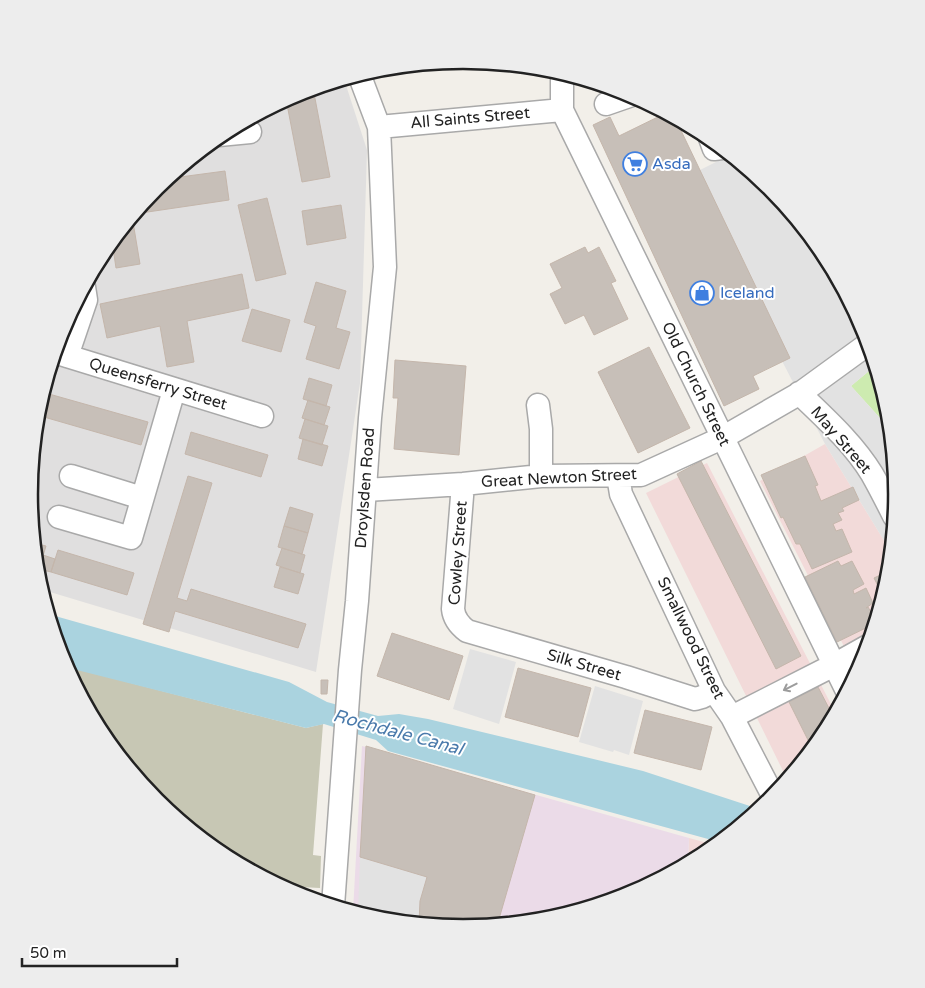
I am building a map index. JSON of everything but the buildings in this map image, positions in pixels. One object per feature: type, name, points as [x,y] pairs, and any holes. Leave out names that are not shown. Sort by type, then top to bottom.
[{"type":"street","name":"Droylsden Road","points":[[334,899],[370,418],[385,267],[379,127],[362,81]]},
{"type":"street","name":"Old Church Street","points":[[562,81],[562,110],[843,683]]},
{"type":"street","points":[[606,104],[620,99]]},
{"type":"street","name":"All Saints Street","points":[[379,127],[562,110]]},
{"type":"street","points":[[239,133],[250,132]]},
{"type":"street","points":[[62,352],[86,297]]},
{"type":"street","name":"Great Newton Street","points":[[366,490],[463,484],[541,476],[641,475],[722,438],[799,393],[862,348]]},
{"type":"street","name":"Queensferry Street","points":[[61,354],[174,390],[237,399],[262,416]]},
{"type":"street","points":[[59,517],[131,538],[174,390]]},
{"type":"street","name":"May Street","points":[[799,393],[836,429],[857,454],[872,473],[888,504]]},
{"type":"street","points":[[538,405],[541,428],[541,476]]},
{"type":"street","points":[[71,476],[142,498]]},
{"type":"street","name":"Smallwood Street","points":[[618,476],[622,494],[714,691],[732,717],[769,788]]},
{"type":"street","name":"Cowley Street","points":[[457,621],[453,609],[463,484]]},
{"type":"street","name":"Silk Street","points":[[457,621],[468,631],[695,699],[714,691]]},
{"type":"street","points":[[732,717],[857,652]]},
{"type":"shaded area","points":[[346,85],[367,150],[360,383],[316,672],[49,592],[38,522],[38,466],[46,411],[60,357],[81,306],[94,281],[125,235],[162,193],[182,174],[226,141],[250,126],[300,101]]},
{"type":"shaded area","points":[[723,159],[743,174],[763,193],[800,235],[831,282],[844,306],[869,371],[851,386],[880,418],[884,439],[888,494],[885,542],[825,444],[782,361],[696,172]]},
{"type":"shaded area","points":[[825,444],[885,542],[873,604],[852,663],[760,481]]},
{"type":"shaded area","points":[[707,463],[832,706],[800,753],[784,772],[646,493]]},
{"type":"shaded area","points":[[470,649],[516,662],[499,724],[453,709]]},
{"type":"shaded area","points":[[75,669],[306,728],[323,724],[313,855],[321,856],[320,888],[300,887],[250,862],[226,847],[182,814],[162,795],[125,753],[94,706]]},
{"type":"shaded area","points":[[595,686],[643,701],[629,755],[579,742]]},
{"type":"shaded area","points":[[362,746],[689,838],[688,854],[650,875],[625,887],[599,896],[545,911],[490,918],[462,919],[407,915],[353,905]]},
{"type":"shaded area","points":[[689,838],[705,842],[699,847],[688,854]]},
{"type":"shaded area","points":[[360,857],[427,877],[420,901],[419,916],[358,906]]},
{"type":"green space","points":[[869,371],[880,418],[851,386]]},
{"type":"water","name":"Rochdale Canal","points":[[56,616],[289,682],[327,702],[378,716],[399,714],[428,719],[643,771],[751,806],[709,839],[388,751],[376,740],[324,724],[306,728],[76,670]]},
{"type":"place","name":"Asda","points":[[635,164]]},
{"type":"place","name":"Iceland","points":[[702,293]]}]
